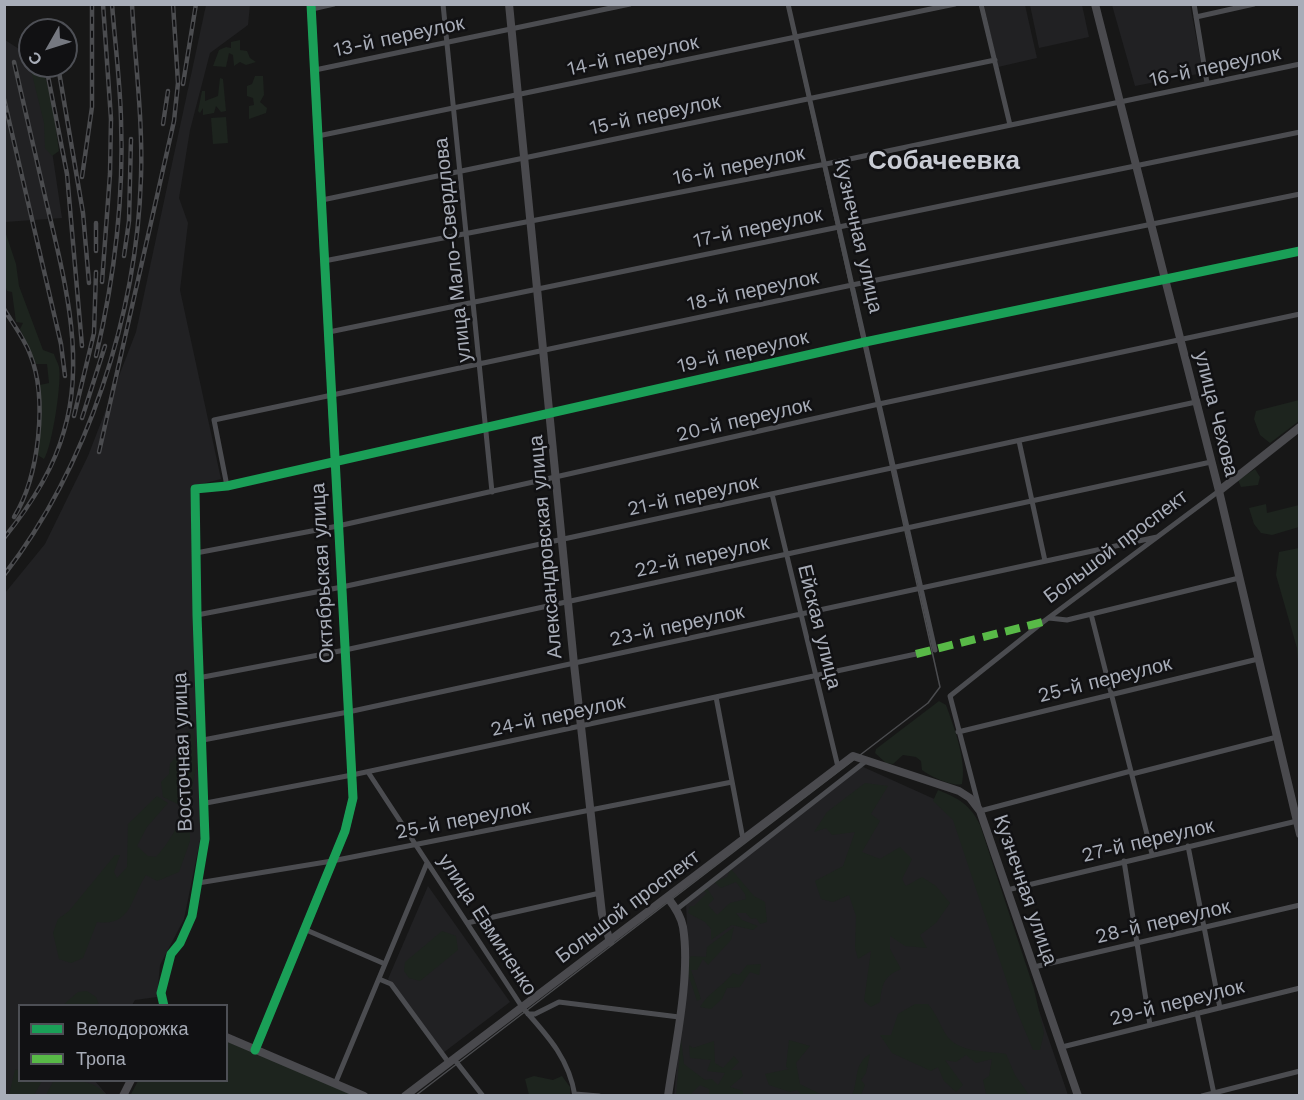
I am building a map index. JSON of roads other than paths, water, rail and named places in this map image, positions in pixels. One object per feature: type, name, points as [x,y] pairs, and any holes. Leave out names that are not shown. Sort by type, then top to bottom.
[{"type":"main road","name":"Александровская улица","points":[[509,4],[580,726],[600,893],[610,942]]},
{"type":"main road","name":"улица Чехова","points":[[1095,4],[1219,491],[1299,834]]},
{"type":"main road","name":"Октябрьская улица","points":[[255,1050],[352,809],[311,7]]},
{"type":"main road","name":"Большой проспект","points":[[1219,491],[1299,427]]},
{"type":"main road","name":"Большой проспект","points":[[408,1094],[525,1010],[853,756],[959,792],[970,798],[980,811]]},
{"type":"main road","name":"Кузнечная улица","points":[[980,811],[1078,1095]]},
{"type":"main road","points":[[668,898],[677,909],[683,925],[685,951],[668,1095]]},
{"type":"main road","points":[[228,1038],[364,1095]]},
{"type":"street","points":[[311,7],[334,4]]},
{"type":"street","name":"улица Мало-Свердлова","points":[[443,4],[492,492]]},
{"type":"street","name":"13-й переулок","points":[[315,70],[630,4]]},
{"type":"street","name":"Кузнечная улица","points":[[788,4],[935,650]]},
{"type":"street","name":"14-й переулок","points":[[318,136],[955,4]]},
{"type":"street","points":[[981,4],[1010,125]]},
{"type":"street","points":[[1194,4],[1207,83]]},
{"type":"street","points":[[1196,17],[1254,4]]},
{"type":"street","name":"15-й переулок","points":[[322,200],[995,60]]},
{"type":"street","name":"16-й переулок","points":[[324,261],[825,164],[1299,64]]},
{"type":"street","name":"17-й переулок","points":[[328,332],[1299,132]]},
{"type":"street","name":"18-й переулок","points":[[227,486],[214,420],[852,285],[1299,194]]},
{"type":"street","name":"19-й переулок","points":[[195,489],[227,486],[550,415],[865,342],[1299,251]]},
{"type":"street","name":"20-й переулок","points":[[196,553],[338,526],[879,404],[1299,314]]},
{"type":"street","name":"21-й переулок","points":[[197,615],[342,587],[1196,402]]},
{"type":"street","points":[[1019,441],[1045,561]]},
{"type":"street","name":"22-й переулок","points":[[198,678],[345,650],[1211,462]]},
{"type":"street","name":"Восточная улица","points":[[164,1004],[161,993],[171,954],[180,943],[192,916],[205,839],[206,803],[198,678],[195,489]]},
{"type":"street","name":"Большой проспект","points":[[952,693],[1219,491]]},
{"type":"street","name":"Ейская улица","points":[[772,494],[838,767]]},
{"type":"street","name":"23-й переулок","points":[[203,740],[574,664],[1157,537]]},
{"type":"street","points":[[1049,618],[1067,620],[1239,578]]},
{"type":"street","points":[[1091,614],[1152,854]]},
{"type":"street","name":"24-й переулок","points":[[206,803],[368,772],[916,654]]},
{"type":"street","name":"25-й переулок","points":[[958,732],[1258,659]]},
{"type":"street","name":"Кузнечная улица","points":[[952,693],[950,700],[980,811]]},
{"type":"street","points":[[716,697],[743,839]]},
{"type":"street","points":[[980,811],[1277,737]]},
{"type":"street","name":"Большой проспект","points":[[677,909],[866,761]]},
{"type":"street","name":"улица Евминенко","points":[[368,772],[525,1010],[565,1062],[572,1074],[575,1095]]},
{"type":"street","points":[[959,792],[969,789],[972,779]]},
{"type":"street","name":"25-й переулок","points":[[198,883],[332,861],[732,782]]},
{"type":"street","name":"27-й переулок","points":[[1007,890],[1297,821]]},
{"type":"street","points":[[1188,846],[1220,1008]]},
{"type":"street","points":[[1124,861],[1150,1025]]},
{"type":"street","points":[[335,1083],[427,863]]},
{"type":"street","points":[[467,923],[600,893]]},
{"type":"street","name":"28-й переулок","points":[[1034,968],[1299,905]]},
{"type":"street","points":[[304,929],[385,964]]},
{"type":"street","points":[[379,979],[391,984],[452,1061],[483,1095]]},
{"type":"street","name":"29-й переулок","points":[[1062,1047],[1299,988]]},
{"type":"street","points":[[525,1010],[535,1014],[559,1002],[678,1017]]},
{"type":"street","points":[[1197,1013],[1214,1094]]},
{"type":"street","points":[[1202,1095],[1214,1094],[1299,1071]]},
{"type":"street","points":[[575,1095],[599,1095]]},
{"type":"tram line","points":[[415,1096],[928,703],[940,687],[787,4]]},
{"type":"railway","points":[[82,177],[92,107],[92,4]]},
{"type":"railway","points":[[102,282],[110,174],[111,119],[103,4]]},
{"type":"railway","points":[[96,356],[113,268],[121,179],[120,105],[112,4]]},
{"type":"railway","points":[[4,575],[34,532],[60,486],[83,437],[118,334],[130,281],[141,177],[140,112],[132,4]]},
{"type":"railway","points":[[99,452],[174,121],[178,83],[173,4]]},
{"type":"railway","points":[[183,84],[196,4]]},
{"type":"railway","points":[[4,538],[32,501],[54,460],[64,431],[73,375],[73,346],[66,289],[14,62]]},
{"type":"railway","points":[[48,78],[67,174],[82,346]]},
{"type":"railway","points":[[60,78],[83,213],[89,283]]},
{"type":"railway","points":[[163,124],[168,91]]},
{"type":"railway","points":[[4,99],[61,344],[65,376]]},
{"type":"railway","points":[[124,256],[129,221],[131,139]]},
{"type":"railway","points":[[96,223],[96,251]]},
{"type":"railway","points":[[74,416],[94,333],[96,272]]},
{"type":"railway","points":[[4,309],[30,354],[39,392],[35,459],[30,481],[14,517]]},
{"type":"railway","points":[[82,418],[105,346]]},
{"type":"district","name":"Собачеевка","points":[[944,161]]}]
